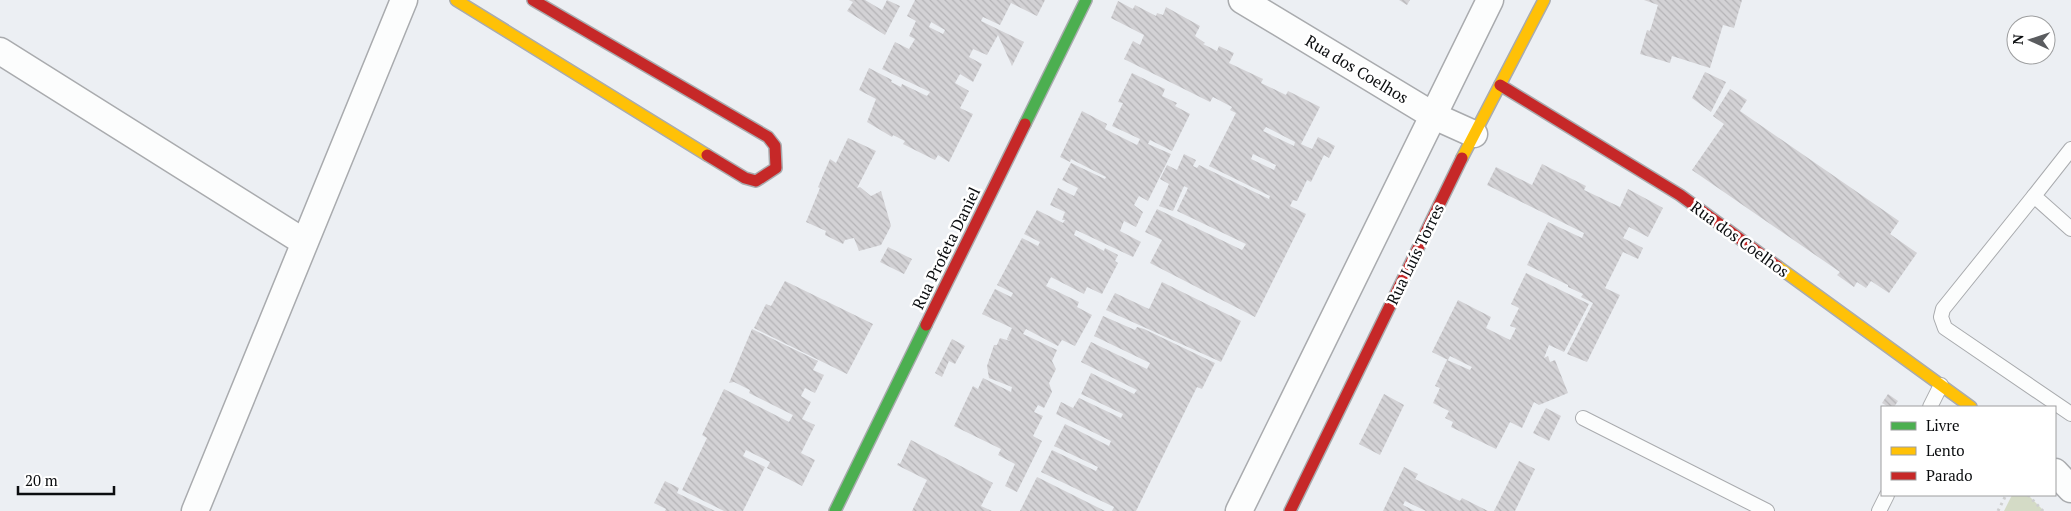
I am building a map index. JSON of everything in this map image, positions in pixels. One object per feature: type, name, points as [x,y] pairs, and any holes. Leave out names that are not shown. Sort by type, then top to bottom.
[{"type":"street","points":[[195,511],[404,0]]},
{"type":"street","points":[[456,0],[745,178],[756,181],[776,168],[775,146],[768,137],[533,0]]},
{"type":"street","name":"Rua Profeta Daniel","points":[[835,511],[1086,0]]},
{"type":"street","name":"Rua dos Coelhos","points":[[1242,0],[1434,116],[1474,134]]},
{"type":"street","points":[[1239,511],[1490,0]]},
{"type":"street","name":"Rua Luís Torres","points":[[1290,511],[1474,134],[1544,0]]},
{"type":"street","points":[[0,51],[304,242]]},
{"type":"street","name":"Rua dos Coelhos","points":[[1500,85],[1680,195],[1970,406]]},
{"type":"street","points":[[2056,473],[2071,489]]},
{"type":"lane","points":[[2071,149],[1943,308],[1941,317],[1945,328],[2071,414]]},
{"type":"lane","points":[[2034,196],[2071,229]]},
{"type":"lane","points":[[1930,406],[1941,385]]},
{"type":"lane","points":[[1583,418],[1767,511]]},
{"type":"lane","points":[[1879,511],[1886,496]]},
{"type":"path","points":[[1998,511],[2006,496]]},
{"type":"path","points":[[2029,496],[2043,511]]},
{"type":"green space","points":[[2012,496],[2029,496],[2044,511],[2004,511]]},
{"type":"building","points":[[849,0],[865,0],[882,10],[887,0],[900,6],[885,35],[847,11],[853,2]]},
{"type":"building","points":[[915,0],[1045,0],[1037,16],[1011,3],[1000,25],[983,17],[981,21],[1024,42],[1012,66],[998,35],[987,55],[973,49],[969,57],[982,64],[973,82],[960,74],[955,83],[969,91],[960,108],[973,114],[949,162],[938,155],[935,160],[903,144],[905,141],[893,135],[892,137],[867,122],[876,99],[859,90],[869,68],[901,87],[902,84],[927,96],[930,92],[882,69],[895,42],[909,49],[915,39],[909,36],[916,21],[907,16]],"holes":[[[931,22],[945,30],[943,34],[929,27]]]},
{"type":"building","points":[[1399,0],[1410,0],[1407,5]]},
{"type":"building","points":[[1644,0],[1742,0],[1734,28],[1723,25],[1710,68],[1672,56],[1670,63],[1640,54],[1647,30],[1650,31],[1658,5]]},
{"type":"building","points":[[1118,1],[1133,9],[1135,5],[1156,16],[1157,13],[1163,15],[1166,7],[1200,26],[1195,36],[1205,43],[1203,44],[1217,51],[1219,46],[1234,53],[1229,63],[1263,79],[1261,83],[1286,95],[1288,91],[1320,107],[1301,144],[1312,149],[1318,137],[1335,146],[1329,158],[1324,155],[1311,182],[1307,180],[1297,201],[1293,200],[1290,206],[1306,214],[1255,317],[1150,263],[1162,240],[1145,232],[1157,209],[1242,250],[1246,244],[1177,211],[1188,188],[1184,186],[1173,211],[1159,206],[1169,184],[1160,179],[1167,165],[1177,170],[1184,154],[1196,160],[1193,166],[1197,168],[1199,165],[1269,199],[1270,196],[1209,166],[1236,113],[1230,110],[1232,107],[1213,97],[1210,102],[1124,59],[1133,41],[1140,45],[1144,35],[1111,18]],"holes":[[[1266,127],[1295,142],[1294,146],[1263,131]],[[1253,154],[1276,165],[1274,170],[1251,159]]]},
{"type":"building","points":[[1705,72],[1726,82],[1711,112],[1692,98]]},
{"type":"building","points":[[1132,73],[1165,89],[1162,96],[1177,103],[1175,106],[1190,114],[1172,151],[1150,140],[1148,144],[1171,154],[1148,201],[1139,196],[1134,205],[1143,212],[1136,227],[1124,221],[1120,231],[1141,242],[1133,257],[1076,230],[1074,235],[1104,251],[1105,248],[1118,255],[1115,261],[1118,263],[1102,294],[1087,287],[1084,294],[1051,277],[1046,286],[1079,302],[1077,307],[1092,315],[1075,346],[1062,340],[1058,346],[1026,329],[1023,334],[1057,350],[1052,361],[1056,369],[1049,383],[1052,392],[1044,408],[1038,405],[1034,412],[1043,416],[1033,436],[1042,441],[1017,492],[1005,486],[1015,464],[998,455],[1001,449],[954,426],[973,386],[978,389],[983,378],[1011,392],[1012,387],[989,378],[987,366],[994,345],[997,345],[1000,338],[1010,341],[1007,339],[1012,328],[982,314],[995,289],[1011,297],[1013,293],[997,285],[1022,238],[1038,246],[1040,242],[1024,234],[1037,210],[1063,223],[1065,220],[1062,220],[1065,212],[1050,205],[1058,188],[1074,196],[1078,188],[1062,180],[1071,163],[1105,179],[1106,177],[1071,159],[1070,162],[1060,157],[1082,111],[1107,124],[1105,129],[1137,145],[1140,139],[1112,126],[1123,103],[1118,102]]},
{"type":"building","points":[[1730,89],[1747,100],[1740,111],[1899,221],[1890,234],[1917,253],[1889,293],[1871,281],[1866,288],[1857,282],[1854,287],[1837,275],[1840,272],[1692,170],[1724,124],[1713,116]]},
{"type":"building","points":[[848,138],[876,151],[857,188],[860,187],[871,196],[881,191],[891,226],[881,245],[859,251],[854,238],[845,240],[843,244],[825,235],[826,231],[806,222],[830,159],[836,163]]},
{"type":"building","points":[[1542,164],[1586,186],[1584,190],[1620,207],[1628,189],[1663,208],[1648,237],[1629,227],[1623,238],[1643,248],[1638,259],[1623,252],[1605,288],[1620,295],[1587,362],[1567,354],[1593,303],[1581,297],[1583,294],[1568,287],[1568,285],[1527,265],[1548,222],[1582,238],[1584,233],[1487,185],[1496,167],[1532,185]]},
{"type":"building","points":[[888,247],[912,259],[904,274],[880,262]]},
{"type":"building","points":[[1526,273],[1589,304],[1564,352],[1549,345],[1544,358],[1548,356],[1550,362],[1555,360],[1568,393],[1539,405],[1534,402],[1522,428],[1510,422],[1496,449],[1451,427],[1453,422],[1445,418],[1449,411],[1433,403],[1440,388],[1435,386],[1447,360],[1470,370],[1472,367],[1450,356],[1448,360],[1432,352],[1458,300],[1491,317],[1486,328],[1510,340],[1516,328],[1510,326],[1519,308],[1511,304]]},
{"type":"building","points":[[785,281],[873,324],[847,374],[754,328],[766,304],[771,306]]},
{"type":"building","points":[[1162,282],[1241,321],[1221,362],[1106,310],[1115,293],[1149,309]]},
{"type":"building","points":[[1103,316],[1135,330],[1137,327],[1144,329],[1215,363],[1202,389],[1197,387],[1136,511],[1112,511],[1114,507],[1041,472],[1052,450],[1096,471],[1098,467],[1054,446],[1065,424],[1109,446],[1111,441],[1056,414],[1061,402],[1073,408],[1079,398],[1121,418],[1123,414],[1081,394],[1091,373],[1134,394],[1137,390],[1081,362],[1091,342],[1147,369],[1150,363],[1094,336]]},
{"type":"building","points":[[752,329],[818,361],[813,370],[824,375],[815,393],[805,388],[801,396],[811,402],[802,419],[815,425],[801,453],[815,460],[802,486],[767,468],[770,462],[746,450],[743,456],[765,467],[743,511],[724,511],[682,490],[707,438],[702,435],[724,389],[789,422],[793,415],[749,393],[750,390],[734,382],[729,383]]},
{"type":"building","points":[[952,339],[965,346],[955,364],[949,361],[942,377],[935,373]]},
{"type":"building","points":[[1384,394],[1404,405],[1380,455],[1359,444]]},
{"type":"building","points":[[1888,394],[1898,401],[1895,406],[1887,406],[1882,403]]},
{"type":"building","points":[[1546,408],[1561,416],[1549,441],[1533,433]]},
{"type":"building","points":[[911,440],[993,483],[981,506],[992,511],[912,511],[927,480],[897,465],[898,463],[900,464]]},
{"type":"building","points":[[1519,461],[1535,469],[1515,511],[1494,511]]},
{"type":"building","points":[[1404,467],[1418,474],[1415,479],[1460,501],[1462,498],[1488,511],[1426,511],[1405,501],[1403,505],[1415,511],[1383,511]]},
{"type":"building","points":[[1037,477],[1105,511],[1020,511]]},
{"type":"building","points":[[665,481],[679,488],[677,493],[715,511],[665,511],[666,509],[654,503]]},
{"type":"traffic: fast","points":[[1025,124],[1086,0]]},
{"type":"traffic: fast","points":[[835,511],[926,325]]},
{"type":"traffic: slow","points":[[456,0],[707,155]]},
{"type":"traffic: slow","points":[[1462,158],[1544,0]]},
{"type":"traffic: slow","points":[[1777,266],[1970,406]]},
{"type":"traffic: jam","points":[[533,0],[768,137],[775,146],[776,168],[756,181],[745,178],[707,155]]},
{"type":"traffic: jam","points":[[1500,85],[1680,195],[1777,266]]},
{"type":"traffic: jam","points":[[926,325],[1025,124]]},
{"type":"traffic: jam","points":[[1290,511],[1462,158]]}]
